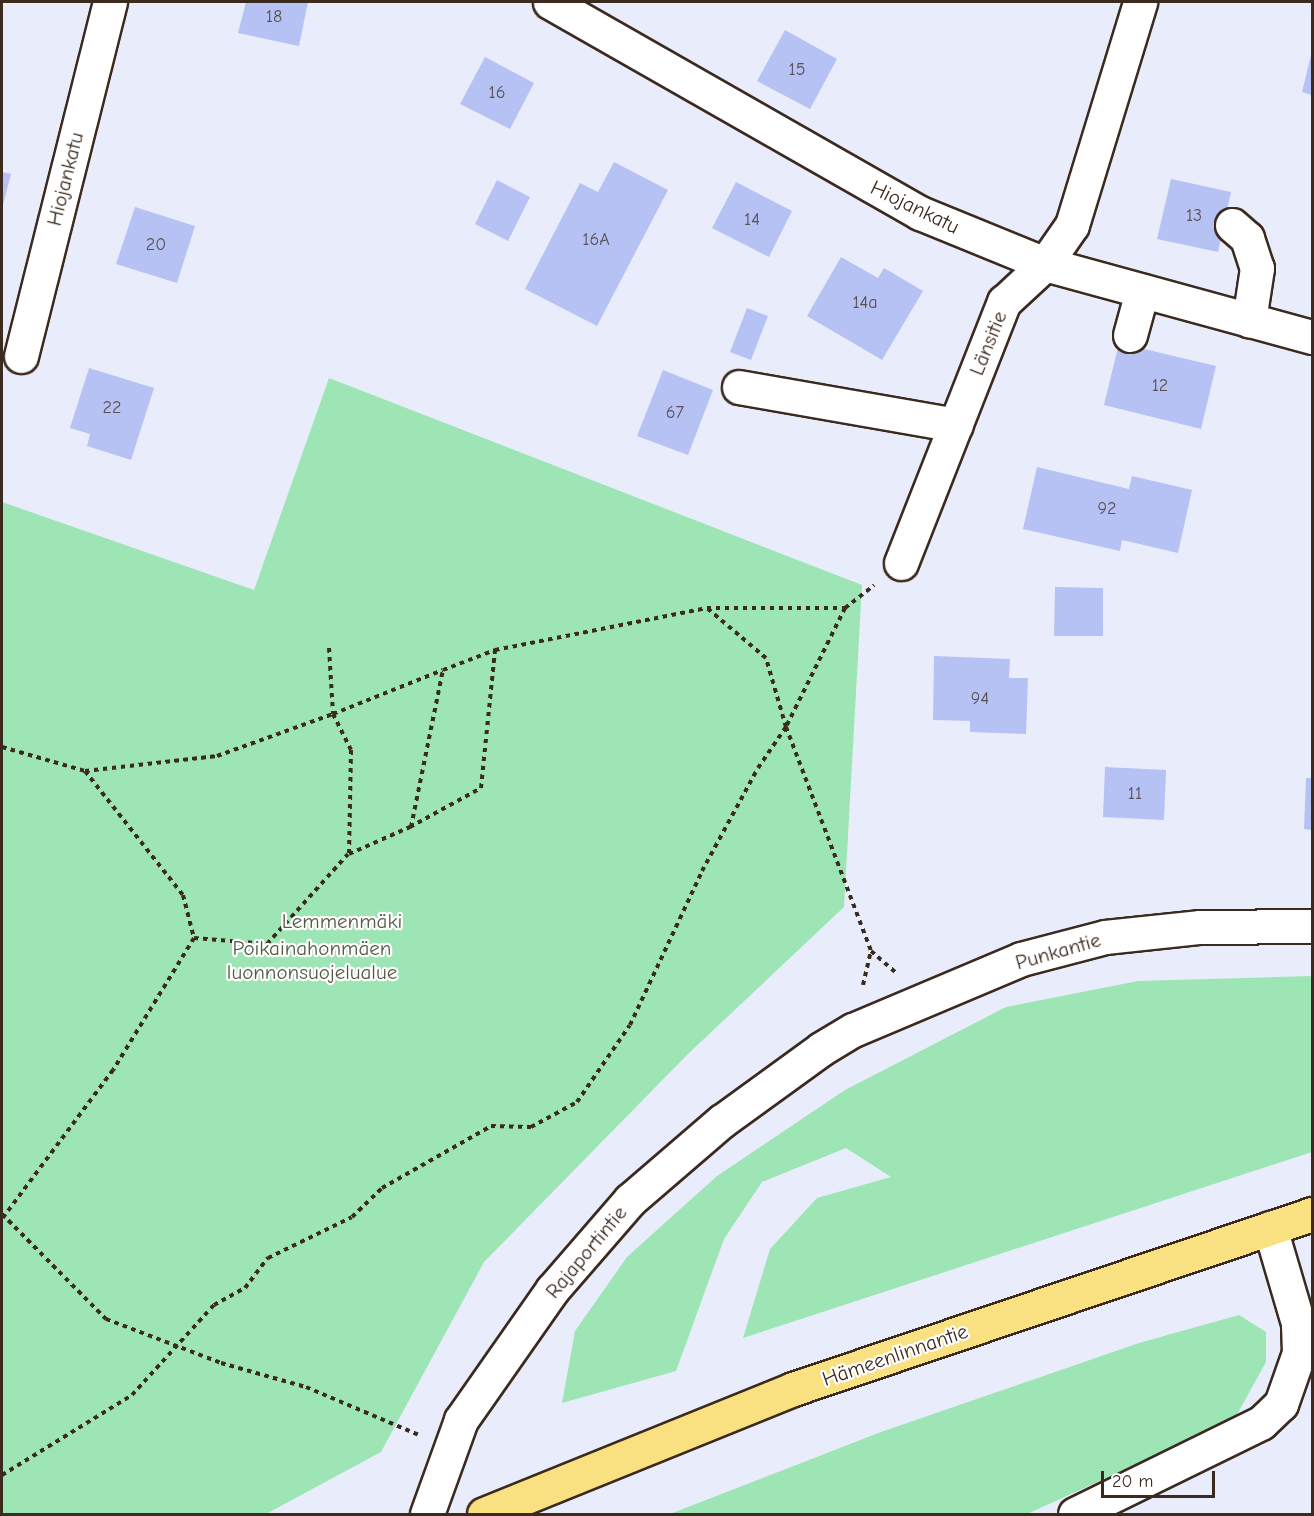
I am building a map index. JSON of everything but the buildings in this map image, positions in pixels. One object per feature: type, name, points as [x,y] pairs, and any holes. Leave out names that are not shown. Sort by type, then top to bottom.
[{"type":"main road","name":"Hämeenlinnantie","points":[[486,1514],[793,1389],[1312,1214]]},
{"type":"street","name":"Hiojankatu","points":[[21,356],[110,2]]},
{"type":"street","name":"Hiojankatu","points":[[550,2],[920,213],[1045,264],[1312,337]]},
{"type":"street","name":"Länsitie","points":[[901,563],[1005,302],[1045,264],[1072,225],[1140,2]]},
{"type":"street","points":[[1232,225],[1247,238],[1257,268],[1250,320]]},
{"type":"street","points":[[1130,335],[1143,291]]},
{"type":"street","points":[[739,387],[956,425]]},
{"type":"street","name":"Punkantie","points":[[821,1050],[853,1030],[1021,960],[1105,937],[1200,927],[1312,926]]},
{"type":"street","name":"Rajaportintie","points":[[427,1515],[461,1420],[499,1362],[630,1200],[722,1121],[821,1050]]},
{"type":"street","points":[[1075,1515],[1261,1423],[1281,1404],[1299,1353],[1298,1323],[1269,1228]]},
{"type":"path","points":[[2,1475],[132,1395],[214,1305],[245,1288],[267,1258],[352,1217],[382,1188],[491,1126],[531,1127],[577,1102],[630,1025],[702,871],[758,768],[786,727],[845,608],[901,563]]},
{"type":"path","points":[[2,747],[85,771],[217,756],[333,714],[495,650],[707,608],[845,608]]},
{"type":"path","points":[[707,608],[766,658],[786,727],[871,951],[925,999]]},
{"type":"path","points":[[329,648],[333,714],[351,750],[349,854]]},
{"type":"path","points":[[194,938],[267,944],[349,854],[410,827],[481,788],[495,650]]},
{"type":"path","points":[[410,827],[443,670]]},
{"type":"path","points":[[85,771],[183,895],[194,938],[113,1070],[2,1215],[106,1319],[178,1347],[306,1388],[450,1448]]},
{"type":"green space","name":"Lemmenmäki","points":[[329,378],[862,585],[844,907],[688,1054],[484,1262],[381,1452],[266,1514],[2,1514],[2,502],[254,590]]},
{"type":"green space","points":[[1312,976],[1312,1152],[743,1338],[770,1249],[817,1198],[891,1177],[846,1148],[762,1182],[724,1239],[676,1371],[562,1403],[575,1331],[627,1257],[717,1176],[845,1090],[1006,1007],[1138,981]]},
{"type":"green space","points":[[1239,1315],[1266,1332],[1266,1362],[1234,1420],[1027,1514],[670,1514],[881,1432],[1139,1343]]},
{"type":"park label","name":"Poikainahonmäen luonnonsuojelualue","points":[[312,960]]}]
